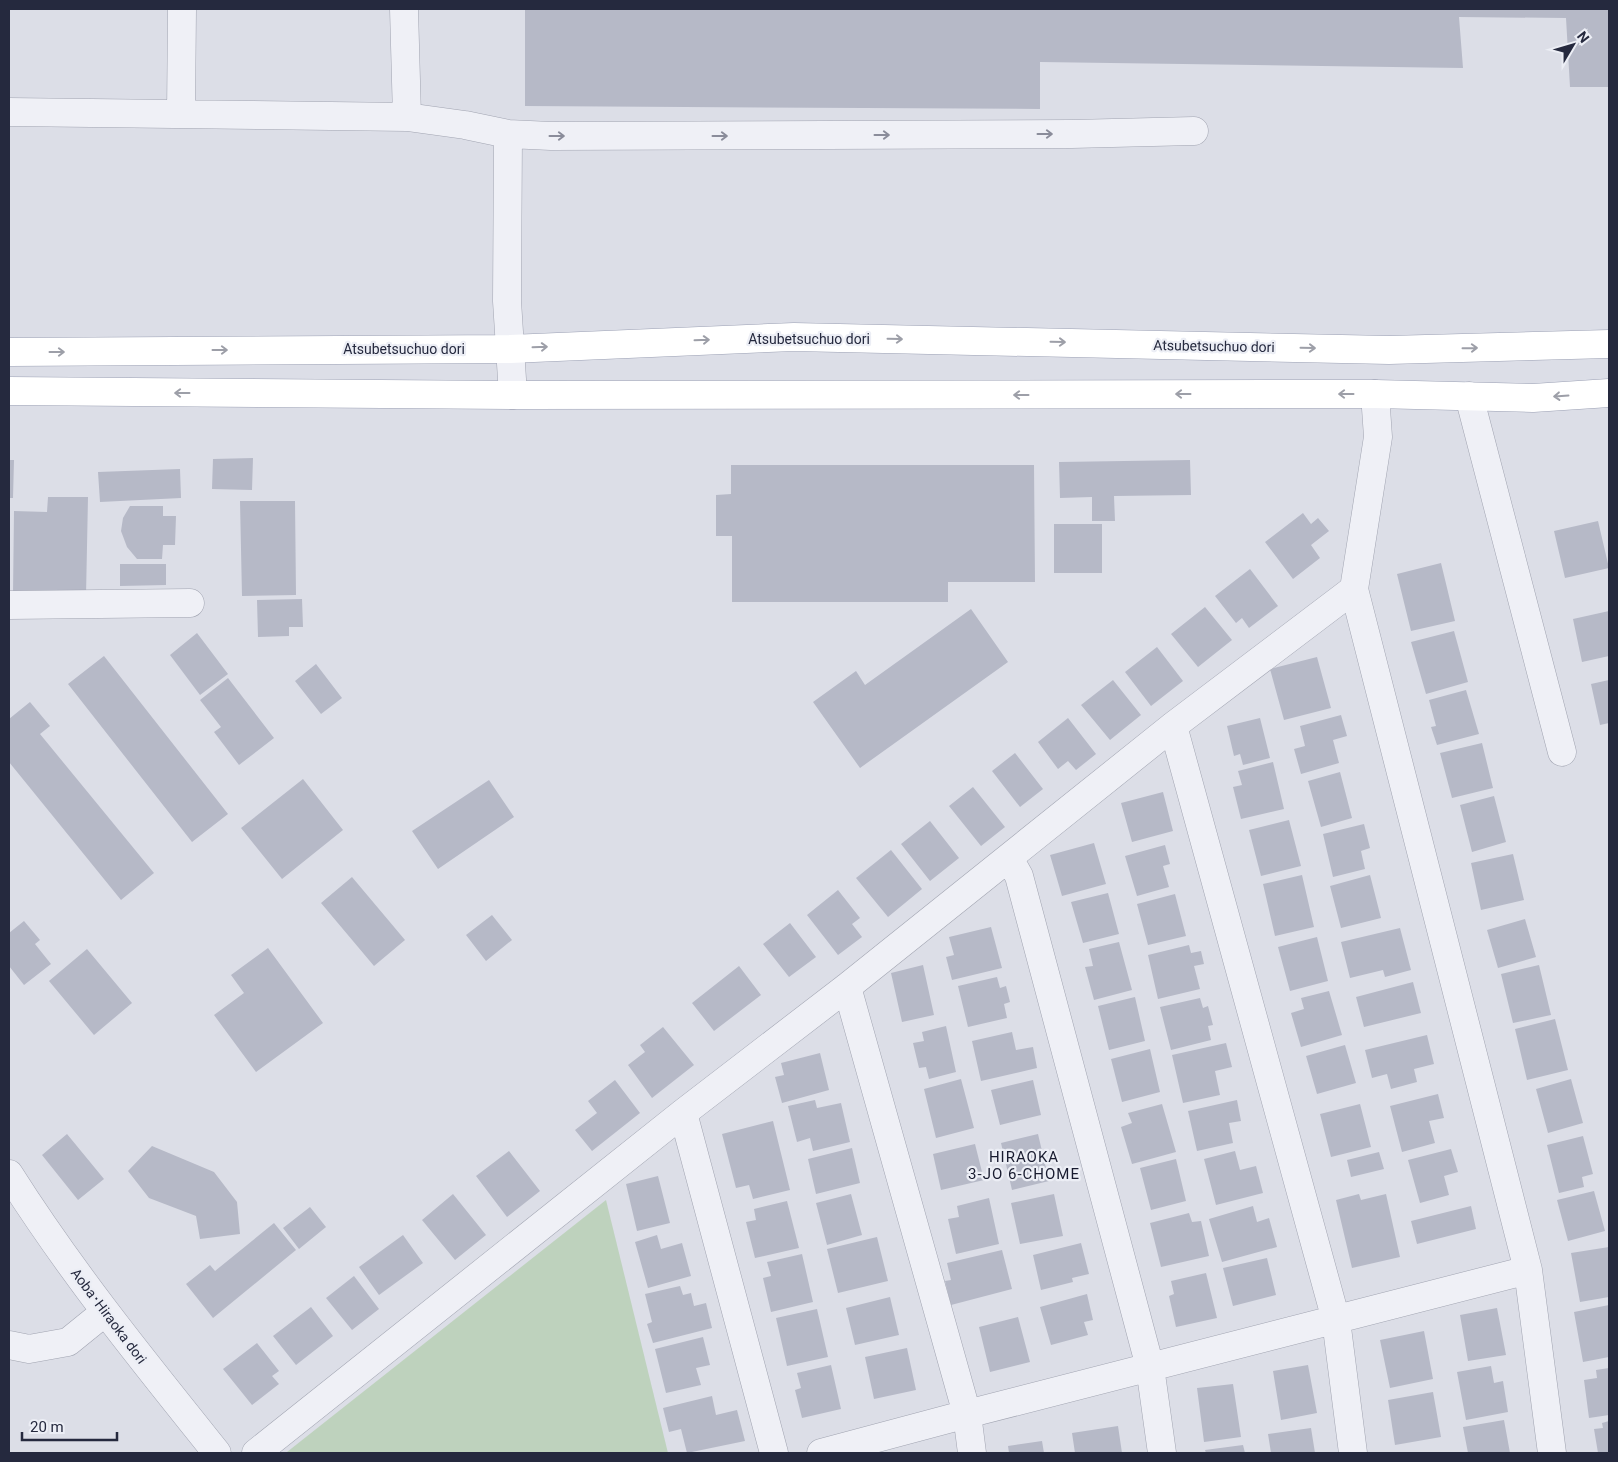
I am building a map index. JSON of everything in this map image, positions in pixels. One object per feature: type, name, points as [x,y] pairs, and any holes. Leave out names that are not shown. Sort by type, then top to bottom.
[{"type":"main road","name":"Atsubetsuchuo dori","points":[[9,352],[510,348],[794,336],[1389,350],[1609,344]]},
{"type":"main road","points":[[9,391],[513,395],[1375,394],[1533,398],[1609,393]]},
{"type":"street","points":[[181,114],[182,9]]},
{"type":"street","points":[[404,9],[407,117]]},
{"type":"street","points":[[9,112],[407,117],[465,124],[508,134],[570,136],[1052,134],[1194,131]]},
{"type":"street","points":[[508,134],[507,301],[513,395]]},
{"type":"street","points":[[1375,394],[1378,437],[1354,589],[1528,1270],[1552,1453]]},
{"type":"street","points":[[1469,396],[1562,752]]},
{"type":"street","points":[[256,1453],[683,1113],[847,987],[1173,726],[1354,589]]},
{"type":"street","points":[[9,605],[190,603]]},
{"type":"street","points":[[1173,726],[1336,1320],[1353,1453]]},
{"type":"street","points":[[1009,858],[1019,876],[1150,1367],[1162,1453]]},
{"type":"street","points":[[847,987],[967,1414],[972,1453]]},
{"type":"street","points":[[683,1113],[774,1453]]},
{"type":"street","name":"Aoba･Hiraoka dori","points":[[9,1174],[42,1227],[105,1312],[216,1453]]},
{"type":"street","points":[[821,1453],[1528,1270]]},
{"type":"street","points":[[9,1345],[30,1349],[68,1342],[105,1312]]},
{"type":"green space","points":[[606,1200],[668,1453],[287,1453],[287,1452]]},
{"type":"building","points":[[525,9],[1609,9],[1609,87],[1570,87],[1566,18],[1459,17],[1463,68],[1040,62],[1040,109],[525,106]]},
{"type":"building","points":[[253,458],[252,490],[212,489],[213,459]]},
{"type":"building","points":[[9,460],[14,460],[13,498],[9,498]]},
{"type":"building","points":[[1190,460],[1191,495],[1114,496],[1115,521],[1092,521],[1092,497],[1060,498],[1059,462]]},
{"type":"building","points":[[731,465],[1034,465],[1035,582],[948,582],[948,602],[732,602],[732,536],[716,536],[716,495],[731,494]]},
{"type":"building","points":[[180,469],[181,498],[100,502],[98,472]]},
{"type":"building","points":[[48,497],[88,497],[86,596],[13,594],[14,511],[47,512]]},
{"type":"building","points":[[240,501],[295,501],[296,595],[242,596]]},
{"type":"building","points":[[130,506],[163,506],[163,516],[176,516],[175,545],[163,545],[162,559],[137,559],[127,547],[121,531],[123,518]]},
{"type":"building","points":[[1303,513],[1311,524],[1318,518],[1329,531],[1311,545],[1320,558],[1293,579],[1265,542]]},
{"type":"building","points":[[1598,521],[1609,568],[1565,578],[1554,531]]},
{"type":"building","points":[[1054,524],[1102,524],[1102,573],[1054,573]]},
{"type":"building","points":[[1441,563],[1455,621],[1411,631],[1397,574]]},
{"type":"building","points":[[120,564],[166,564],[166,585],[120,586]]},
{"type":"building","points":[[1250,569],[1278,606],[1249,628],[1242,618],[1236,623],[1215,596]]},
{"type":"building","points":[[302,599],[303,627],[289,627],[289,636],[258,637],[257,600]]},
{"type":"building","points":[[1205,607],[1232,640],[1198,667],[1171,634]]},
{"type":"building","points":[[971,609],[1008,662],[860,768],[813,702],[856,671],[865,685]]},
{"type":"building","points":[[1609,611],[1609,656],[1582,662],[1573,619]]},
{"type":"building","points":[[1454,631],[1468,682],[1426,694],[1411,642]]},
{"type":"building","points":[[197,633],[228,674],[200,695],[170,655]]},
{"type":"building","points":[[1157,647],[1183,681],[1151,706],[1125,672]]},
{"type":"building","points":[[104,656],[228,814],[192,842],[68,684]]},
{"type":"building","points":[[1317,657],[1331,708],[1284,720],[1270,669]]},
{"type":"building","points":[[316,664],[342,698],[321,714],[295,681]]},
{"type":"building","points":[[228,678],[274,738],[239,765],[214,732],[221,727],[200,700]]},
{"type":"building","points":[[1113,680],[1141,715],[1110,740],[1081,705]]},
{"type":"building","points":[[1609,680],[1609,723],[1600,725],[1591,684]]},
{"type":"building","points":[[1466,690],[1479,734],[1437,745],[1431,727],[1436,726],[1429,700]]},
{"type":"building","points":[[30,702],[50,726],[40,734],[154,873],[121,900],[9,762],[9,719]]},
{"type":"building","points":[[1341,715],[1347,736],[1333,740],[1339,763],[1301,774],[1294,749],[1305,746],[1300,726]]},
{"type":"building","points":[[1068,718],[1096,754],[1076,770],[1068,761],[1058,769],[1038,742]]},
{"type":"building","points":[[1260,718],[1270,758],[1243,765],[1240,754],[1234,756],[1227,726]]},
{"type":"building","points":[[1482,743],[1493,788],[1452,798],[1440,753]]},
{"type":"building","points":[[1015,753],[1043,789],[1020,807],[992,771]]},
{"type":"building","points":[[1273,762],[1284,809],[1241,819],[1233,787],[1242,785],[1238,771]]},
{"type":"building","points":[[1340,772],[1352,818],[1321,827],[1308,781]]},
{"type":"building","points":[[303,779],[343,830],[282,879],[241,828]]},
{"type":"building","points":[[489,780],[514,817],[438,869],[412,831]]},
{"type":"building","points":[[973,787],[1005,827],[981,846],[949,806]]},
{"type":"building","points":[[1163,792],[1173,831],[1132,842],[1121,803]]},
{"type":"building","points":[[1494,796],[1506,842],[1472,852],[1460,805]]},
{"type":"building","points":[[1289,820],[1301,866],[1261,876],[1249,830]]},
{"type":"building","points":[[930,821],[959,858],[930,881],[901,844]]},
{"type":"building","points":[[1364,824],[1370,848],[1361,851],[1365,869],[1333,877],[1323,834]]},
{"type":"building","points":[[1094,843],[1106,884],[1062,896],[1050,855]]},
{"type":"building","points":[[1165,845],[1170,864],[1163,866],[1169,887],[1137,896],[1125,856]]},
{"type":"building","points":[[891,850],[922,889],[888,917],[856,878]]},
{"type":"building","points":[[1513,854],[1524,900],[1481,910],[1471,863]]},
{"type":"building","points":[[1302,875],[1314,927],[1275,936],[1263,884]]},
{"type":"building","points":[[1370,875],[1381,918],[1341,928],[1330,886]]},
{"type":"building","points":[[352,877],[405,940],[374,966],[321,903]]},
{"type":"building","points":[[838,890],[860,918],[852,924],[862,937],[838,955],[807,915]]},
{"type":"building","points":[[1108,893],[1119,934],[1083,943],[1071,902]]},
{"type":"building","points":[[1175,894],[1186,936],[1148,945],[1137,904]]},
{"type":"building","points":[[492,915],[512,940],[486,961],[466,935]]},
{"type":"building","points":[[1525,919],[1536,957],[1498,968],[1487,930]]},
{"type":"building","points":[[24,921],[40,940],[35,944],[51,964],[24,985],[9,966],[9,933]]},
{"type":"building","points":[[790,923],[816,957],[789,977],[763,944]]},
{"type":"building","points":[[991,927],[1002,968],[952,980],[946,957],[954,955],[949,937]]},
{"type":"building","points":[[1400,928],[1411,970],[1385,977],[1383,970],[1350,978],[1341,942]]},
{"type":"building","points":[[1317,937],[1328,981],[1290,991],[1278,947]]},
{"type":"building","points":[[1119,942],[1132,990],[1094,1000],[1085,967],[1093,966],[1089,949]]},
{"type":"building","points":[[1189,945],[1191,953],[1201,951],[1204,964],[1194,966],[1200,989],[1158,999],[1148,955]]},
{"type":"building","points":[[268,948],[323,1023],[256,1072],[214,1015],[244,993],[231,975]]},
{"type":"building","points":[[87,949],[132,1003],[94,1035],[49,981]]},
{"type":"building","points":[[923,965],[934,1015],[902,1022],[891,973]]},
{"type":"building","points":[[1539,965],[1551,1015],[1513,1023],[1501,974]]},
{"type":"building","points":[[739,966],[761,995],[714,1031],[692,1003]]},
{"type":"building","points":[[997,977],[1000,988],[1006,986],[1010,1002],[1004,1004],[1007,1018],[968,1027],[958,986]]},
{"type":"building","points":[[1413,982],[1421,1013],[1364,1027],[1356,997]]},
{"type":"building","points":[[1329,991],[1342,1035],[1301,1047],[1291,1013],[1304,1009],[1301,998]]},
{"type":"building","points":[[1135,997],[1145,1041],[1109,1050],[1098,1006]]},
{"type":"building","points":[[1200,998],[1203,1008],[1208,1006],[1213,1025],[1208,1026],[1211,1040],[1171,1050],[1160,1007]]},
{"type":"building","points":[[1555,1019],[1568,1070],[1527,1080],[1515,1029]]},
{"type":"building","points":[[946,1026],[956,1072],[929,1079],[926,1067],[919,1068],[913,1043],[924,1041],[922,1032]]},
{"type":"building","points":[[663,1027],[694,1065],[652,1098],[628,1065],[645,1052],[640,1045]]},
{"type":"building","points":[[1012,1032],[1016,1050],[1033,1047],[1037,1068],[981,1081],[972,1041]]},
{"type":"building","points":[[1427,1035],[1434,1064],[1414,1069],[1417,1082],[1391,1089],[1387,1074],[1372,1078],[1365,1050]]},
{"type":"building","points":[[1226,1043],[1232,1067],[1215,1071],[1220,1095],[1183,1103],[1172,1055]]},
{"type":"building","points":[[1345,1045],[1356,1083],[1317,1094],[1306,1056]]},
{"type":"building","points":[[1150,1049],[1160,1092],[1122,1102],[1111,1059]]},
{"type":"building","points":[[820,1053],[829,1090],[782,1103],[775,1077],[784,1075],[781,1063]]},
{"type":"building","points":[[961,1079],[974,1128],[936,1138],[924,1089]]},
{"type":"building","points":[[1571,1079],[1583,1123],[1548,1133],[1536,1089]]},
{"type":"building","points":[[615,1080],[640,1113],[592,1151],[575,1130],[597,1113],[588,1101]]},
{"type":"building","points":[[1033,1080],[1041,1115],[1000,1125],[991,1090]]},
{"type":"building","points":[[1438,1094],[1444,1118],[1429,1121],[1435,1143],[1402,1152],[1390,1106]]},
{"type":"building","points":[[815,1100],[817,1108],[841,1103],[850,1142],[813,1151],[810,1138],[797,1142],[788,1106]]},
{"type":"building","points":[[1237,1100],[1241,1121],[1229,1123],[1233,1143],[1197,1151],[1188,1111]]},
{"type":"building","points":[[1162,1104],[1176,1152],[1132,1164],[1121,1127],[1132,1123],[1128,1113]]},
{"type":"building","points":[[1360,1104],[1371,1147],[1331,1157],[1320,1114]]},
{"type":"building","points":[[773,1121],[790,1190],[753,1199],[749,1185],[736,1188],[722,1134]]},
{"type":"building","points":[[67,1134],[104,1179],[78,1200],[42,1155]]},
{"type":"building","points":[[1038,1134],[1049,1181],[1012,1190],[1001,1143]]},
{"type":"building","points":[[1583,1136],[1593,1174],[1582,1177],[1584,1187],[1559,1193],[1547,1145]]},
{"type":"building","points":[[975,1144],[984,1180],[941,1190],[933,1154]]},
{"type":"building","points":[[152,1146],[214,1172],[237,1202],[240,1234],[200,1239],[196,1216],[149,1198],[128,1171]]},
{"type":"building","points":[[852,1148],[860,1183],[816,1194],[808,1159]]},
{"type":"building","points":[[1451,1149],[1458,1172],[1444,1176],[1449,1195],[1420,1203],[1408,1160]]},
{"type":"building","points":[[509,1151],[540,1191],[507,1217],[476,1176]]},
{"type":"building","points":[[1235,1151],[1240,1170],[1256,1166],[1263,1193],[1216,1205],[1204,1159]]},
{"type":"building","points":[[1379,1152],[1384,1169],[1351,1177],[1347,1160]]},
{"type":"building","points":[[1176,1159],[1186,1201],[1151,1210],[1140,1168]]},
{"type":"building","points":[[658,1176],[670,1223],[637,1231],[626,1184]]},
{"type":"building","points":[[1594,1191],[1605,1231],[1568,1241],[1557,1200]]},
{"type":"building","points":[[453,1194],[486,1235],[455,1260],[422,1220]]},
{"type":"building","points":[[851,1194],[862,1235],[827,1245],[816,1203]]},
{"type":"building","points":[[1054,1194],[1063,1236],[1020,1244],[1011,1203]]},
{"type":"building","points":[[1359,1194],[1361,1200],[1386,1194],[1400,1257],[1352,1268],[1336,1200]]},
{"type":"building","points":[[989,1198],[999,1244],[956,1254],[948,1219],[959,1217],[957,1206]]},
{"type":"building","points":[[787,1201],[799,1248],[755,1258],[746,1222],[756,1220],[754,1209]]},
{"type":"building","points":[[1253,1206],[1257,1222],[1269,1218],[1277,1247],[1222,1262],[1209,1219]]},
{"type":"building","points":[[1471,1206],[1476,1229],[1417,1244],[1411,1221]]},
{"type":"building","points":[[310,1207],[326,1227],[299,1249],[283,1228]]},
{"type":"building","points":[[1189,1213],[1192,1222],[1201,1221],[1209,1256],[1161,1267],[1150,1223]]},
{"type":"building","points":[[274,1223],[296,1250],[213,1318],[186,1284],[210,1265],[215,1271]]},
{"type":"building","points":[[403,1235],[423,1263],[379,1295],[359,1267]]},
{"type":"building","points":[[657,1235],[661,1249],[682,1243],[691,1276],[648,1288],[635,1242]]},
{"type":"building","points":[[877,1237],[888,1281],[838,1293],[827,1249]]},
{"type":"building","points":[[1081,1243],[1089,1274],[1072,1278],[1073,1282],[1041,1290],[1033,1255]]},
{"type":"building","points":[[1609,1247],[1609,1297],[1580,1302],[1571,1253]]},
{"type":"building","points":[[1002,1250],[1012,1289],[951,1305],[945,1281],[951,1280],[947,1263]]},
{"type":"building","points":[[802,1254],[813,1302],[771,1312],[763,1278],[771,1276],[767,1262]]},
{"type":"building","points":[[1267,1258],[1276,1295],[1233,1306],[1223,1268]]},
{"type":"building","points":[[1206,1273],[1217,1318],[1176,1327],[1169,1296],[1174,1294],[1171,1281]]},
{"type":"building","points":[[354,1276],[379,1309],[352,1330],[326,1298]]},
{"type":"building","points":[[680,1286],[683,1295],[691,1293],[694,1306],[706,1303],[712,1328],[653,1343],[647,1324],[652,1322],[645,1294]]},
{"type":"building","points":[[1087,1294],[1093,1320],[1084,1322],[1088,1335],[1051,1345],[1040,1307]]},
{"type":"building","points":[[890,1297],[899,1335],[855,1345],[846,1308]]},
{"type":"building","points":[[1609,1305],[1609,1357],[1583,1362],[1574,1312]]},
{"type":"building","points":[[311,1307],[333,1336],[296,1365],[273,1336]]},
{"type":"building","points":[[1497,1308],[1506,1355],[1468,1361],[1460,1315]]},
{"type":"building","points":[[817,1309],[828,1357],[787,1366],[776,1318]]},
{"type":"building","points":[[1018,1317],[1030,1362],[990,1372],[979,1327]]},
{"type":"building","points":[[1424,1331],[1433,1379],[1390,1388],[1380,1340]]},
{"type":"building","points":[[703,1337],[710,1365],[696,1368],[701,1385],[666,1393],[655,1349]]},
{"type":"building","points":[[257,1343],[279,1371],[272,1376],[279,1384],[252,1405],[223,1369]]},
{"type":"building","points":[[907,1348],[916,1390],[874,1399],[865,1357]]},
{"type":"building","points":[[831,1365],[841,1409],[802,1418],[795,1390],[801,1388],[797,1373]]},
{"type":"building","points":[[1308,1365],[1317,1413],[1281,1420],[1273,1371]]},
{"type":"building","points":[[1491,1366],[1494,1383],[1503,1381],[1508,1412],[1466,1420],[1457,1372]]},
{"type":"building","points":[[1609,1368],[1609,1415],[1589,1418],[1584,1380],[1597,1378],[1596,1370]]},
{"type":"building","points":[[1233,1384],[1241,1437],[1204,1442],[1197,1388]]},
{"type":"building","points":[[1433,1392],[1441,1437],[1395,1445],[1388,1400]]},
{"type":"building","points":[[712,1396],[716,1415],[737,1410],[745,1441],[687,1453],[681,1429],[669,1432],[663,1408]]},
{"type":"building","points":[[1504,1420],[1510,1453],[1468,1453],[1463,1427]]},
{"type":"building","points":[[1609,1421],[1609,1453],[1598,1453],[1594,1429],[1603,1428],[1602,1423]]},
{"type":"building","points":[[1118,1426],[1122,1453],[1075,1453],[1072,1433]]},
{"type":"building","points":[[1311,1428],[1315,1453],[1271,1453],[1268,1434]]},
{"type":"building","points":[[1042,1441],[1044,1453],[1009,1453],[1008,1446]]},
{"type":"building","points":[[1243,1445],[1245,1453],[1206,1453],[1205,1450]]},
{"type":"district","name":"HIRAOKA 3-JO 6-CHOME","points":[[1024,1166]]}]
